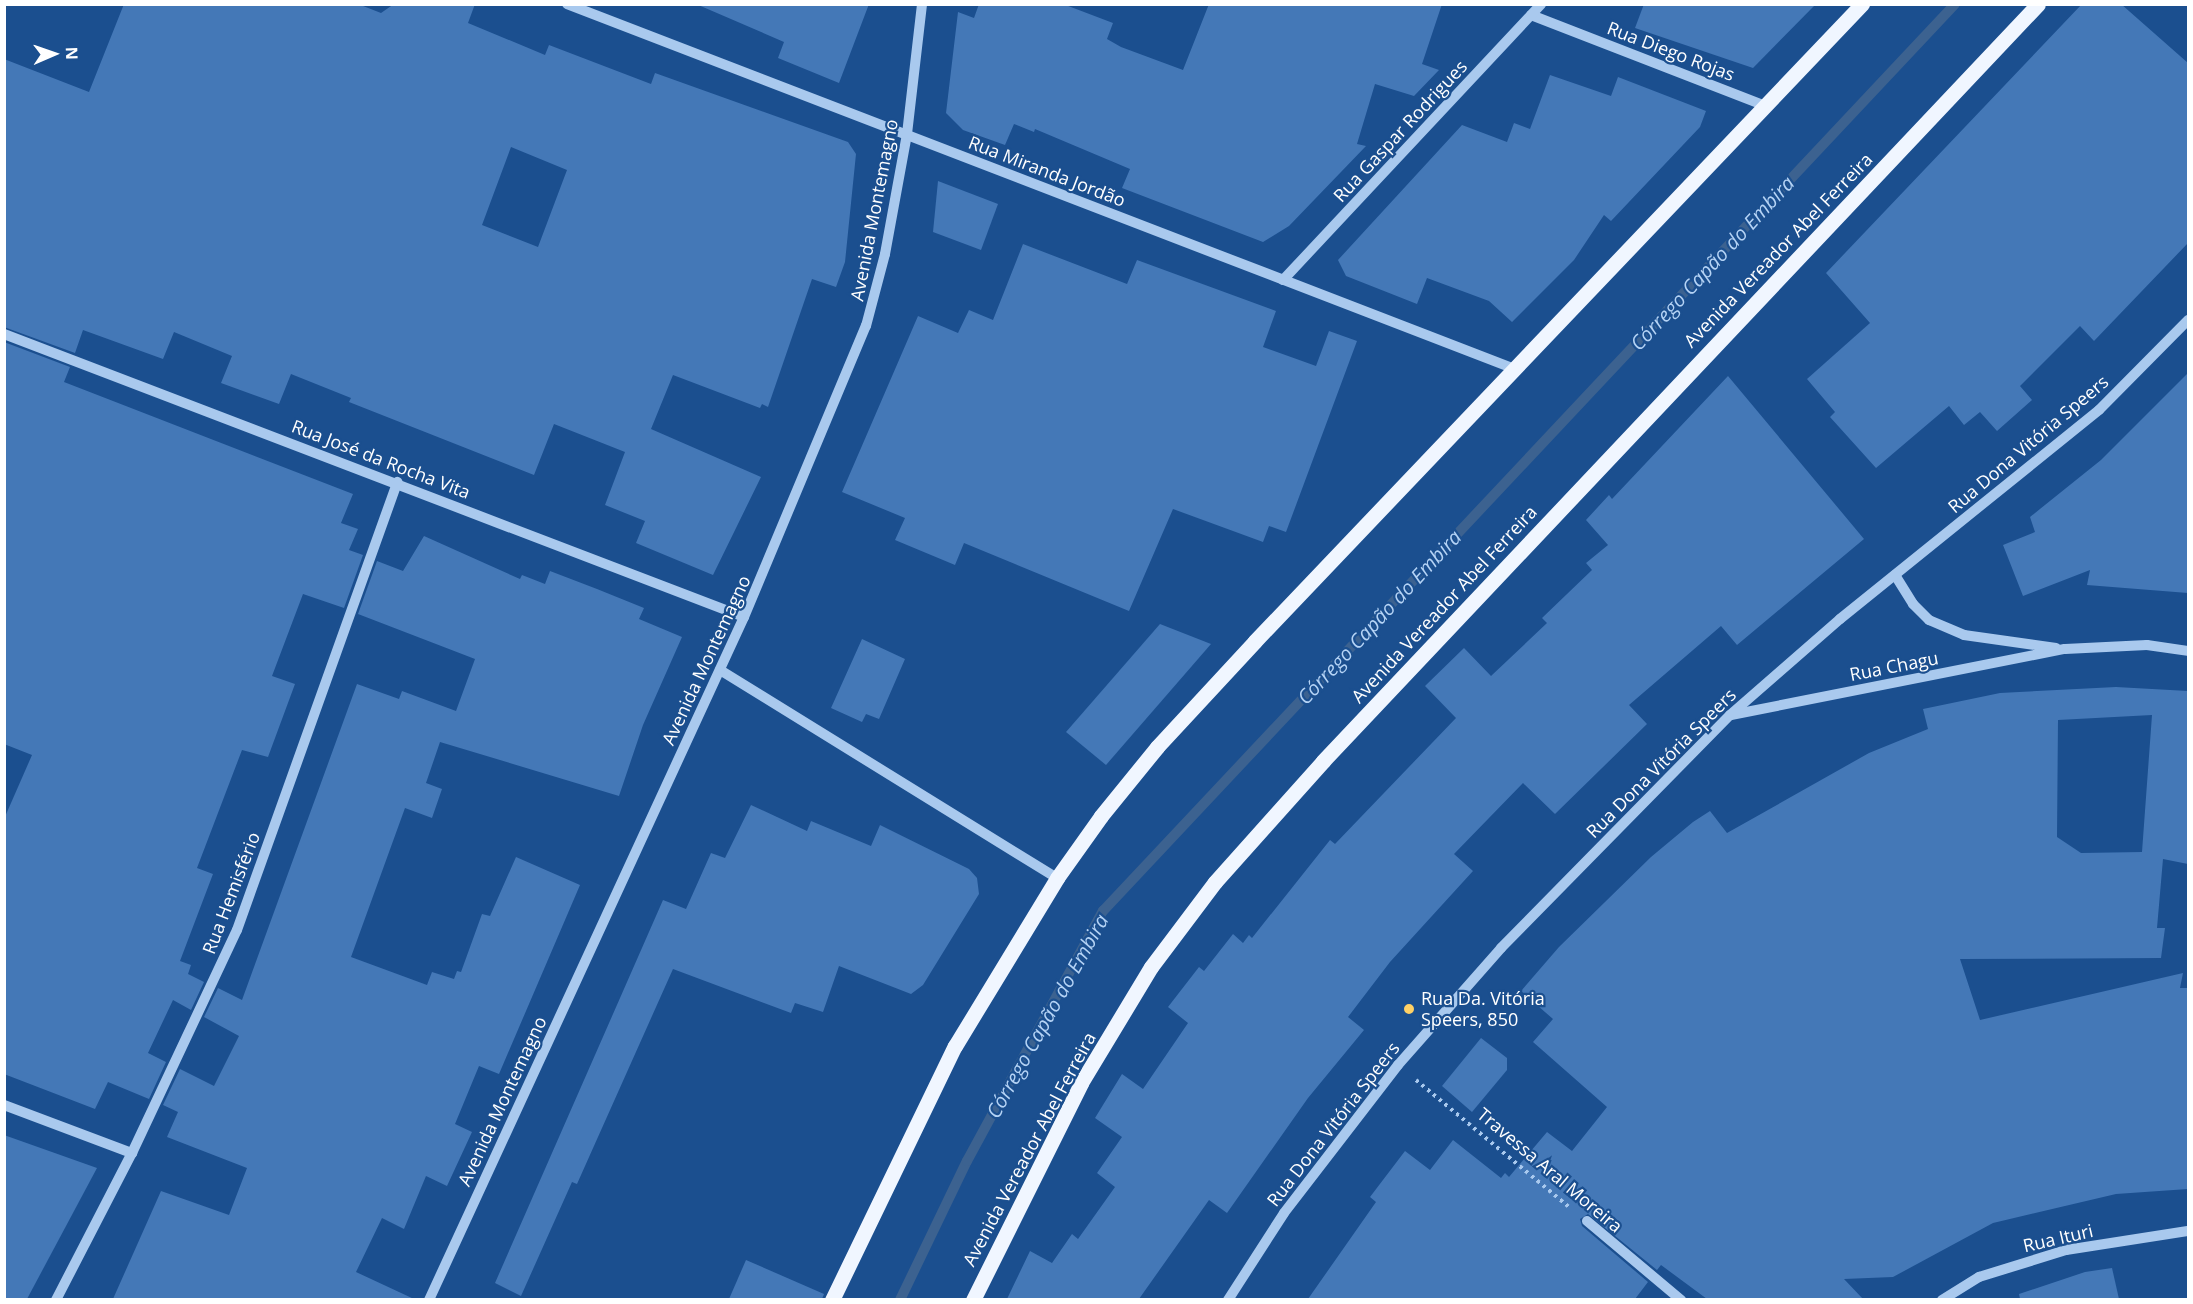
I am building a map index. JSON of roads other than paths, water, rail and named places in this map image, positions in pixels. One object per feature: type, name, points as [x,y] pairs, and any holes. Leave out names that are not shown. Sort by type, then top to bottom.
[{"type":"main road","points":[[832,1299],[955,1046],[1057,878],[1157,747],[1862,4]]},
{"type":"main road","name":"Avenida Vereador Abel Ferreira","points":[[973,1299],[1081,1083],[1151,967],[1215,882],[1323,761],[2038,4]]},
{"type":"street","name":"Rua Miranda Jordão","points":[[567,4],[1515,369]]},
{"type":"street","name":"Avenida Montemagno","points":[[429,1299],[744,617],[866,326],[885,254],[907,134],[922,4]]},
{"type":"street","name":"Rua Gaspar Rodrigues","points":[[1283,280],[1541,4]]},
{"type":"street","name":"Rua Diego Rojas","points":[[1532,15],[1766,106]]},
{"type":"street","name":"Rua Dona Vitória Speers","points":[[1228,1299],[1284,1213],[1398,1065],[1501,948],[1730,715],[1895,575],[2099,410],[2188,320]]},
{"type":"street","name":"Rua José da Rocha Vita","points":[[4,334],[397,482],[744,617]]},
{"type":"street","name":"Rua Hemisfério","points":[[56,1299],[132,1153],[237,930],[397,482]]},
{"type":"street","name":"Rua Chagu","points":[[1895,575],[1913,604],[1929,620],[1964,635],[2065,649]]},
{"type":"street","name":"Rua Chagu","points":[[1730,715],[2065,649],[2147,645],[2188,651]]},
{"type":"street","points":[[720,670],[1057,878]]},
{"type":"street","points":[[4,1105],[132,1153]]},
{"type":"street","name":"Travessa Aral Moreira","points":[[1587,1221],[1681,1299]]},
{"type":"street","name":"Rua Ituri","points":[[1942,1299],[1979,1277],[2066,1250],[2188,1232]]},
{"type":"waterway","name":"Córrego Capão do Embira","points":[[900,1300],[967,1161],[1103,911],[1955,4]]},
{"type":"place","name":"Rua Da. Vitória Speers, 850","points":[[1409,1009]]}]
